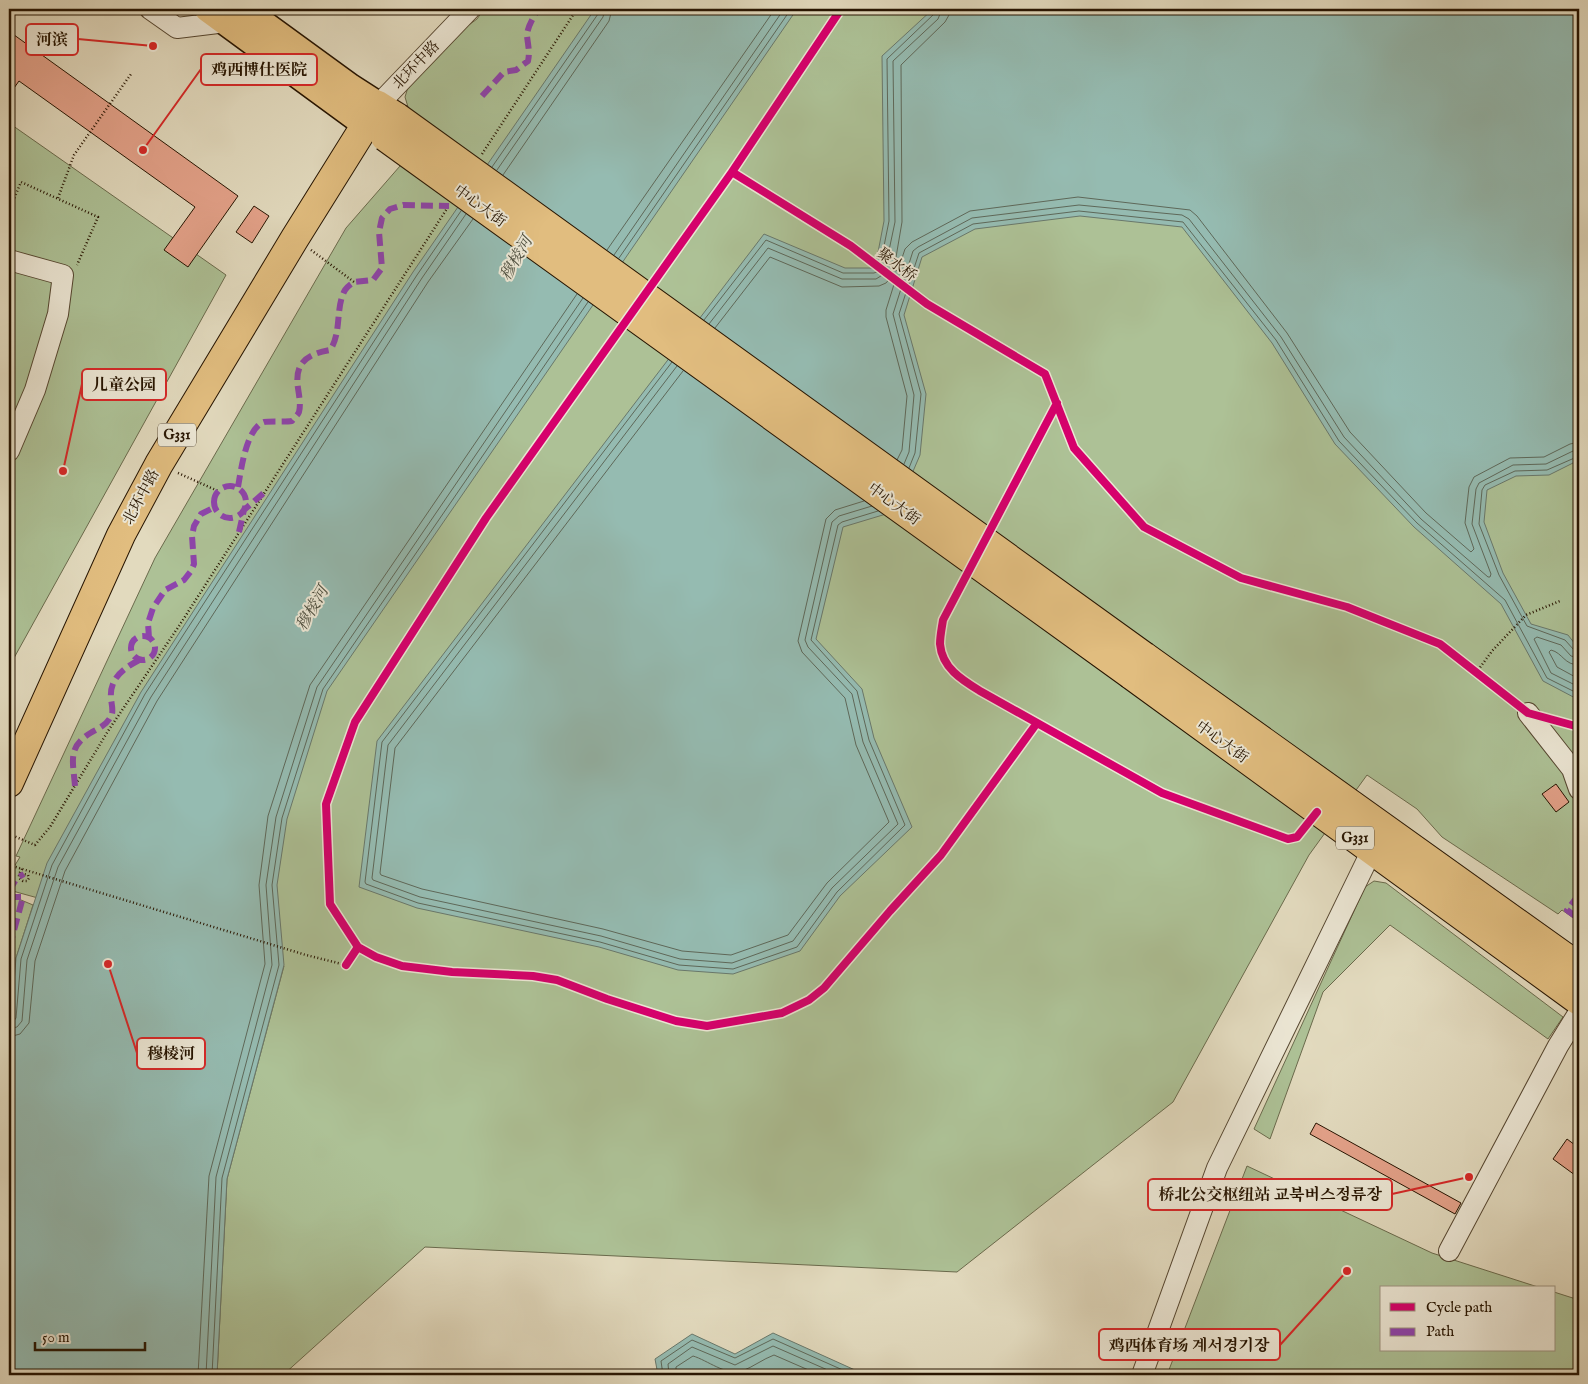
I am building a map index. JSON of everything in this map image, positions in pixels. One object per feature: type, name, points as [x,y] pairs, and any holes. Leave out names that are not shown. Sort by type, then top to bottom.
[{"type":"highway","name":"北环中路","points":[[9,784],[121,535],[159,464],[295,238],[381,121]]},
{"type":"highway","name":"北环中路","points":[[9,750],[103,540],[142,466],[330,150],[381,121]]},
{"type":"highway","name":"中心大街","points":[[381,121],[1138,666],[1579,967]]},
{"type":"highway","name":"中心大街","points":[[1138,666],[1372,850],[1579,1001]]},
{"type":"main road","name":"中心大街","points":[[226,13],[350,87],[381,121]]},
{"type":"street","points":[[150,9],[177,28],[226,13]]},
{"type":"street","name":"北环中路","points":[[381,121],[470,9]]},
{"type":"street","points":[[9,260],[63,274],[58,314],[35,390],[9,452]]},
{"type":"street","points":[[1528,713],[1572,769],[1579,789]]},
{"type":"street","points":[[1142,1375],[1217,1168],[1372,850]]},
{"type":"street","points":[[1449,1251],[1558,1046],[1579,1012]]},
{"type":"path","points":[[480,157],[577,9]]},
{"type":"path","points":[[58,198],[74,155],[131,74]]},
{"type":"path","points":[[9,210],[21,182],[98,217],[74,272],[62,276]]},
{"type":"path","points":[[9,834],[35,845],[50,826],[108,731],[179,626],[449,206]]},
{"type":"path","points":[[295,238],[354,282]]},
{"type":"path","points":[[159,464],[218,491]]},
{"type":"path","points":[[1476,673],[1492,651],[1526,615],[1560,601]]},
{"type":"path","points":[[1469,667],[1484,678]]},
{"type":"path","points":[[9,865],[306,955],[348,962]]},
{"type":"path","points":[[22,869],[19,878],[27,881],[28,875],[24,874]]},
{"type":"green space","points":[[484,9],[1579,9],[1579,922],[1562,910],[1558,914],[1442,837],[1417,809],[1367,775],[1309,855],[1173,1102],[957,1272],[425,1247],[283,1375],[217,1375],[227,1179],[284,966],[9,890],[9,875],[20,857],[16,856],[155,558],[346,228],[400,166],[411,117],[405,97],[415,64],[477,19]]},
{"type":"green space","points":[[9,123],[226,275],[9,667]]},
{"type":"green space","points":[[1374,881],[1386,883],[1563,1017],[1548,1039],[1390,925],[1323,992],[1270,1139],[1254,1129],[1365,887]]},
{"type":"green space","points":[[9,895],[33,905],[16,958],[9,1048]]},
{"type":"green space","points":[[1247,1166],[1432,1253],[1535,1286],[1380,1286],[1380,1352],[1556,1352],[1556,1293],[1579,1300],[1579,1375],[1167,1375]]},
{"type":"water","points":[[595,9],[797,9],[327,691],[287,819],[277,885],[284,965],[227,1179],[217,1375],[9,1375],[9,1045],[16,958],[47,863],[141,692],[413,272]]},
{"type":"water","points":[[933,9],[1579,9],[1579,460],[1549,475],[1516,476],[1487,490],[1484,522],[1503,573],[1531,624],[1568,635],[1579,649],[1579,700],[1543,681],[1501,604],[1414,527],[1335,444],[1272,343],[1182,227],[1080,216],[975,229],[922,257],[904,315],[926,394],[920,455],[896,511],[843,527],[816,639],[862,689],[874,738],[912,827],[840,896],[800,951],[733,974],[678,970],[599,947],[417,908],[359,887],[377,741],[764,234],[845,268],[875,268],[884,221],[882,56]]},
{"type":"water","points":[[773,1333],[866,1375],[658,1375],[655,1359],[692,1334],[735,1354]]},
{"type":"building","points":[[10,32],[238,196],[188,267],[164,250],[195,207],[19,81],[9,95]]},
{"type":"building","points":[[254,206],[269,216],[252,243],[236,232]]},
{"type":"building","points":[[1556,784],[1569,802],[1556,812],[1542,794]]},
{"type":"building","points":[[1316,1123],[1461,1203],[1455,1214],[1310,1134]]},
{"type":"building","points":[[1567,1139],[1579,1148],[1579,1178],[1553,1159]]},
{"type":"marked path","points":[[482,96],[504,72],[516,70],[528,61],[527,33],[538,9]]},
{"type":"marked path","points":[[238,487],[245,451],[253,432],[264,422],[292,421],[298,413],[300,409],[298,372],[304,361],[309,357],[330,350],[336,336],[340,305],[345,290],[354,282],[373,280],[382,268],[379,232],[382,218],[390,209],[403,205],[449,206]]},
{"type":"marked path","points":[[230,486],[236,487],[241,491],[245,496],[246,502],[245,508],[241,513],[236,517],[230,518],[224,517],[219,513],[215,508],[214,502],[215,496],[219,491],[224,487],[230,486]]},
{"type":"marked path","points":[[239,532],[244,510],[266,491]]},
{"type":"marked path","points":[[149,638],[148,623],[153,608],[165,590],[184,580],[194,564],[192,536],[194,526],[201,514],[215,507]]},
{"type":"marked path","points":[[143,636],[151,640],[155,648],[151,656],[143,660],[135,656],[131,648],[135,640],[143,636]]},
{"type":"marked path","points":[[75,786],[73,761],[75,749],[84,738],[102,726],[111,716],[111,692],[115,679],[129,666],[141,659]]},
{"type":"marked path","points":[[9,891],[17,878],[24,874]]},
{"type":"marked path","points":[[9,897],[23,897],[9,949]]},
{"type":"marked path","points":[[9,912],[13,897]]},
{"type":"marked path","points":[[1579,898],[1577,897],[1567,910],[1579,919]]},
{"type":"cycle path","points":[[732,172],[841,9]]},
{"type":"cycle path","name":"聚水桥","points":[[346,965],[358,947],[330,904],[326,804],[355,722],[486,518],[732,172],[851,246],[927,304],[1045,374],[1074,448],[1144,527],[1241,578],[1347,607],[1440,644],[1528,713],[1579,727]]},
{"type":"cycle path","points":[[1057,403],[943,620],[940,644],[949,667],[960,678],[980,691],[1162,793],[1288,839],[1297,837],[1317,812]]},
{"type":"cycle path","points":[[358,947],[376,957],[402,966],[452,972],[533,976],[557,980],[607,999],[676,1021],[707,1026],[782,1013],[809,1000],[824,988],[941,855],[1037,723]]},
{"type":"place","name":"河滨","points":[[153,46]]},
{"type":"place","name":"鸡西博仕医院","points":[[143,150]]},
{"type":"place","name":"儿童公园","points":[[63,471]]},
{"type":"place","name":"穆棱河","points":[[108,964]]},
{"type":"place","name":"桥北公交枢纽站 교북버스정류장","points":[[1469,1177]]},
{"type":"place","name":"鸡西体育场 계서경기장","points":[[1347,1271]]}]
